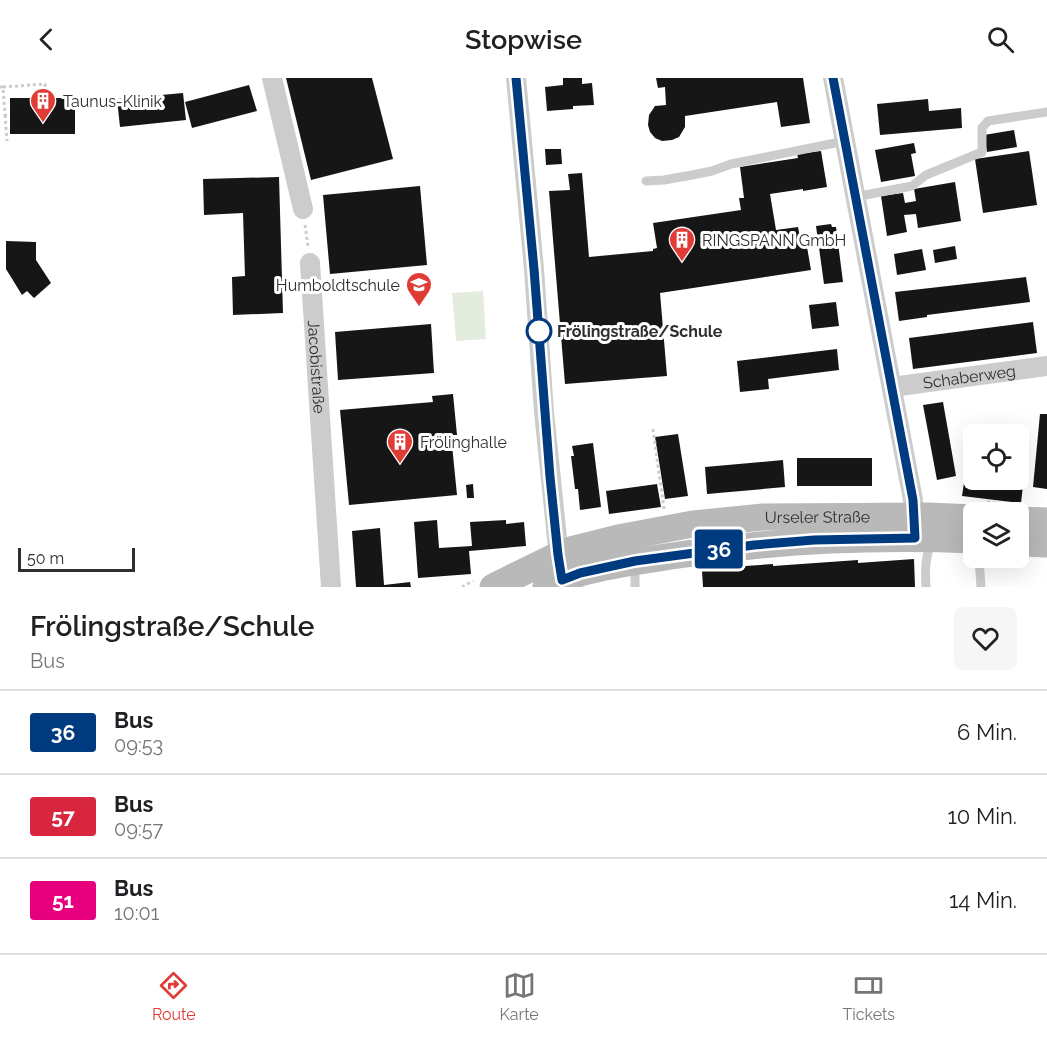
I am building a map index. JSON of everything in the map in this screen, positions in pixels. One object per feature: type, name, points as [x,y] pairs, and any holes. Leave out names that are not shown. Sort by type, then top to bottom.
[{"type":"street","points":[[272,78],[303,209]]},
{"type":"street","points":[[516,78],[566,577]]},
{"type":"street","points":[[833,78],[913,500],[921,531]]},
{"type":"street","name":"Jacobistraße","points":[[310,262],[331,587]]},
{"type":"street","name":"Schaberweg","points":[[892,387],[1047,366]]},
{"type":"street","name":"Urseler Straße","points":[[566,577],[574,549],[693,524],[763,517],[921,531],[963,538]]},
{"type":"street","points":[[1029,520],[1047,521]]},
{"type":"street","name":"Urseler Straße","points":[[493,587],[566,577],[635,574],[698,552],[921,531],[963,521]]},
{"type":"street","points":[[1029,543],[1047,544]]},
{"type":"lane","points":[[855,197],[912,186],[926,175],[982,152],[982,128],[988,121],[1047,112]]},
{"type":"lane","points":[[646,181],[692,176],[730,164],[845,141]]},
{"type":"lane","points":[[921,531],[928,551],[926,587]]},
{"type":"lane","points":[[980,568],[981,587]]},
{"type":"path","points":[[7,141],[8,115],[2,87],[45,84],[46,98]]},
{"type":"path","points":[[303,209],[310,262]]},
{"type":"path","points":[[653,429],[665,514]]},
{"type":"green space","points":[[483,291],[486,339],[456,341],[452,293]]},
{"type":"building","points":[[286,78],[372,78],[393,159],[311,180]]},
{"type":"building","points":[[563,78],[582,78],[582,84],[592,83],[594,105],[547,111],[545,87],[563,85]]},
{"type":"building","points":[[656,78],[803,78],[810,123],[781,127],[777,102],[685,116],[685,127],[679,137],[662,141],[655,138],[648,125],[649,115],[655,106],[666,105],[665,87],[658,88]]},
{"type":"building","points":[[249,85],[257,111],[192,128],[185,102]]},
{"type":"building","points":[[183,93],[186,120],[120,127],[117,99]]},
{"type":"building","name":"Taunus-Klinik","points":[[10,98],[75,98],[75,134],[10,134]]},
{"type":"building","points":[[928,99],[929,111],[961,108],[962,128],[880,135],[877,104]]},
{"type":"building","points":[[1014,130],[1017,147],[987,152],[984,135]]},
{"type":"building","points":[[914,143],[916,153],[911,154],[915,176],[881,182],[875,150]]},
{"type":"building","points":[[545,149],[561,149],[562,164],[546,165]]},
{"type":"building","name":"RINGSPANN GmbH","points":[[821,151],[827,187],[770,194],[776,230],[798,227],[801,242],[806,241],[811,270],[660,293],[667,376],[565,384],[549,191],[570,190],[568,174],[582,173],[589,257],[653,251],[657,248],[653,223],[741,210],[739,198],[744,198],[740,167],[798,158],[797,154]]},
{"type":"building","points":[[1029,151],[1037,205],[983,213],[975,159]]},
{"type":"building","points":[[279,177],[283,313],[233,315],[232,277],[245,276],[243,213],[204,215],[203,179]]},
{"type":"building","points":[[955,182],[961,221],[918,228],[916,214],[904,215],[907,232],[887,236],[881,196],[903,193],[905,203],[916,201],[914,189]]},
{"type":"building","points":[[420,186],[427,265],[330,274],[323,195]]},
{"type":"building","points":[[831,224],[832,227],[836,227],[843,282],[824,284],[816,226]]},
{"type":"building","points":[[6,241],[36,242],[36,260],[51,283],[34,298],[27,291],[22,295],[6,269]]},
{"type":"building","points":[[955,246],[957,259],[935,263],[933,250]]},
{"type":"building","points":[[922,249],[926,270],[897,275],[894,254]]},
{"type":"building","points":[[1026,277],[1030,302],[927,315],[927,317],[899,321],[895,292]]},
{"type":"building","points":[[836,302],[839,326],[812,329],[809,305]]},
{"type":"building","points":[[1033,322],[1037,353],[913,369],[909,338]]},
{"type":"building","points":[[431,324],[434,373],[338,380],[335,332]]},
{"type":"building","points":[[837,349],[839,370],[768,379],[769,389],[740,392],[737,361]]},
{"type":"building","name":"Frölinghalle","points":[[453,394],[457,435],[451,435],[457,495],[349,505],[340,410],[433,402],[432,396]]},
{"type":"building","points":[[943,402],[956,476],[937,480],[923,405]]},
{"type":"building","points":[[1040,414],[1047,414],[1047,489],[1033,487]]},
{"type":"building","points":[[678,434],[688,496],[665,499],[655,437]]},
{"type":"building","points":[[593,443],[601,507],[580,510],[578,489],[575,489],[572,446]]},
{"type":"building","points":[[797,458],[872,458],[872,486],[797,486]]},
{"type":"building","points":[[783,460],[785,487],[707,494],[705,467]]},
{"type":"building","points":[[473,484],[474,498],[467,498],[466,485]]},
{"type":"building","points":[[657,484],[661,507],[609,514],[606,491]]},
{"type":"building","points":[[963,489],[1022,490],[1021,502],[962,496]]},
{"type":"building","points":[[437,520],[439,548],[472,546],[470,522],[506,520],[506,524],[524,522],[526,546],[469,551],[471,574],[418,578],[414,522]]},
{"type":"building","points":[[380,528],[384,585],[410,582],[411,587],[356,587],[352,531]]},
{"type":"building","points":[[914,559],[915,587],[703,587],[702,571],[773,564],[773,566],[858,560],[858,563]]},
{"type":"bus line","name":"36","points":[[516,78],[534,269],[544,412],[562,580],[580,573],[635,561],[754,545],[814,540],[915,538],[913,500],[833,78]]},
{"type":"place","name":"Taunus-Klinik","points":[[43,124]]},
{"type":"place","name":"RINGSPANN GmbH","points":[[682,263]]},
{"type":"place","name":"Humboldtschule","points":[[419,308]]},
{"type":"place","name":"Frölingstraße/Schule","points":[[539,331]]},
{"type":"place","name":"Frölinghalle","points":[[400,465]]}]
